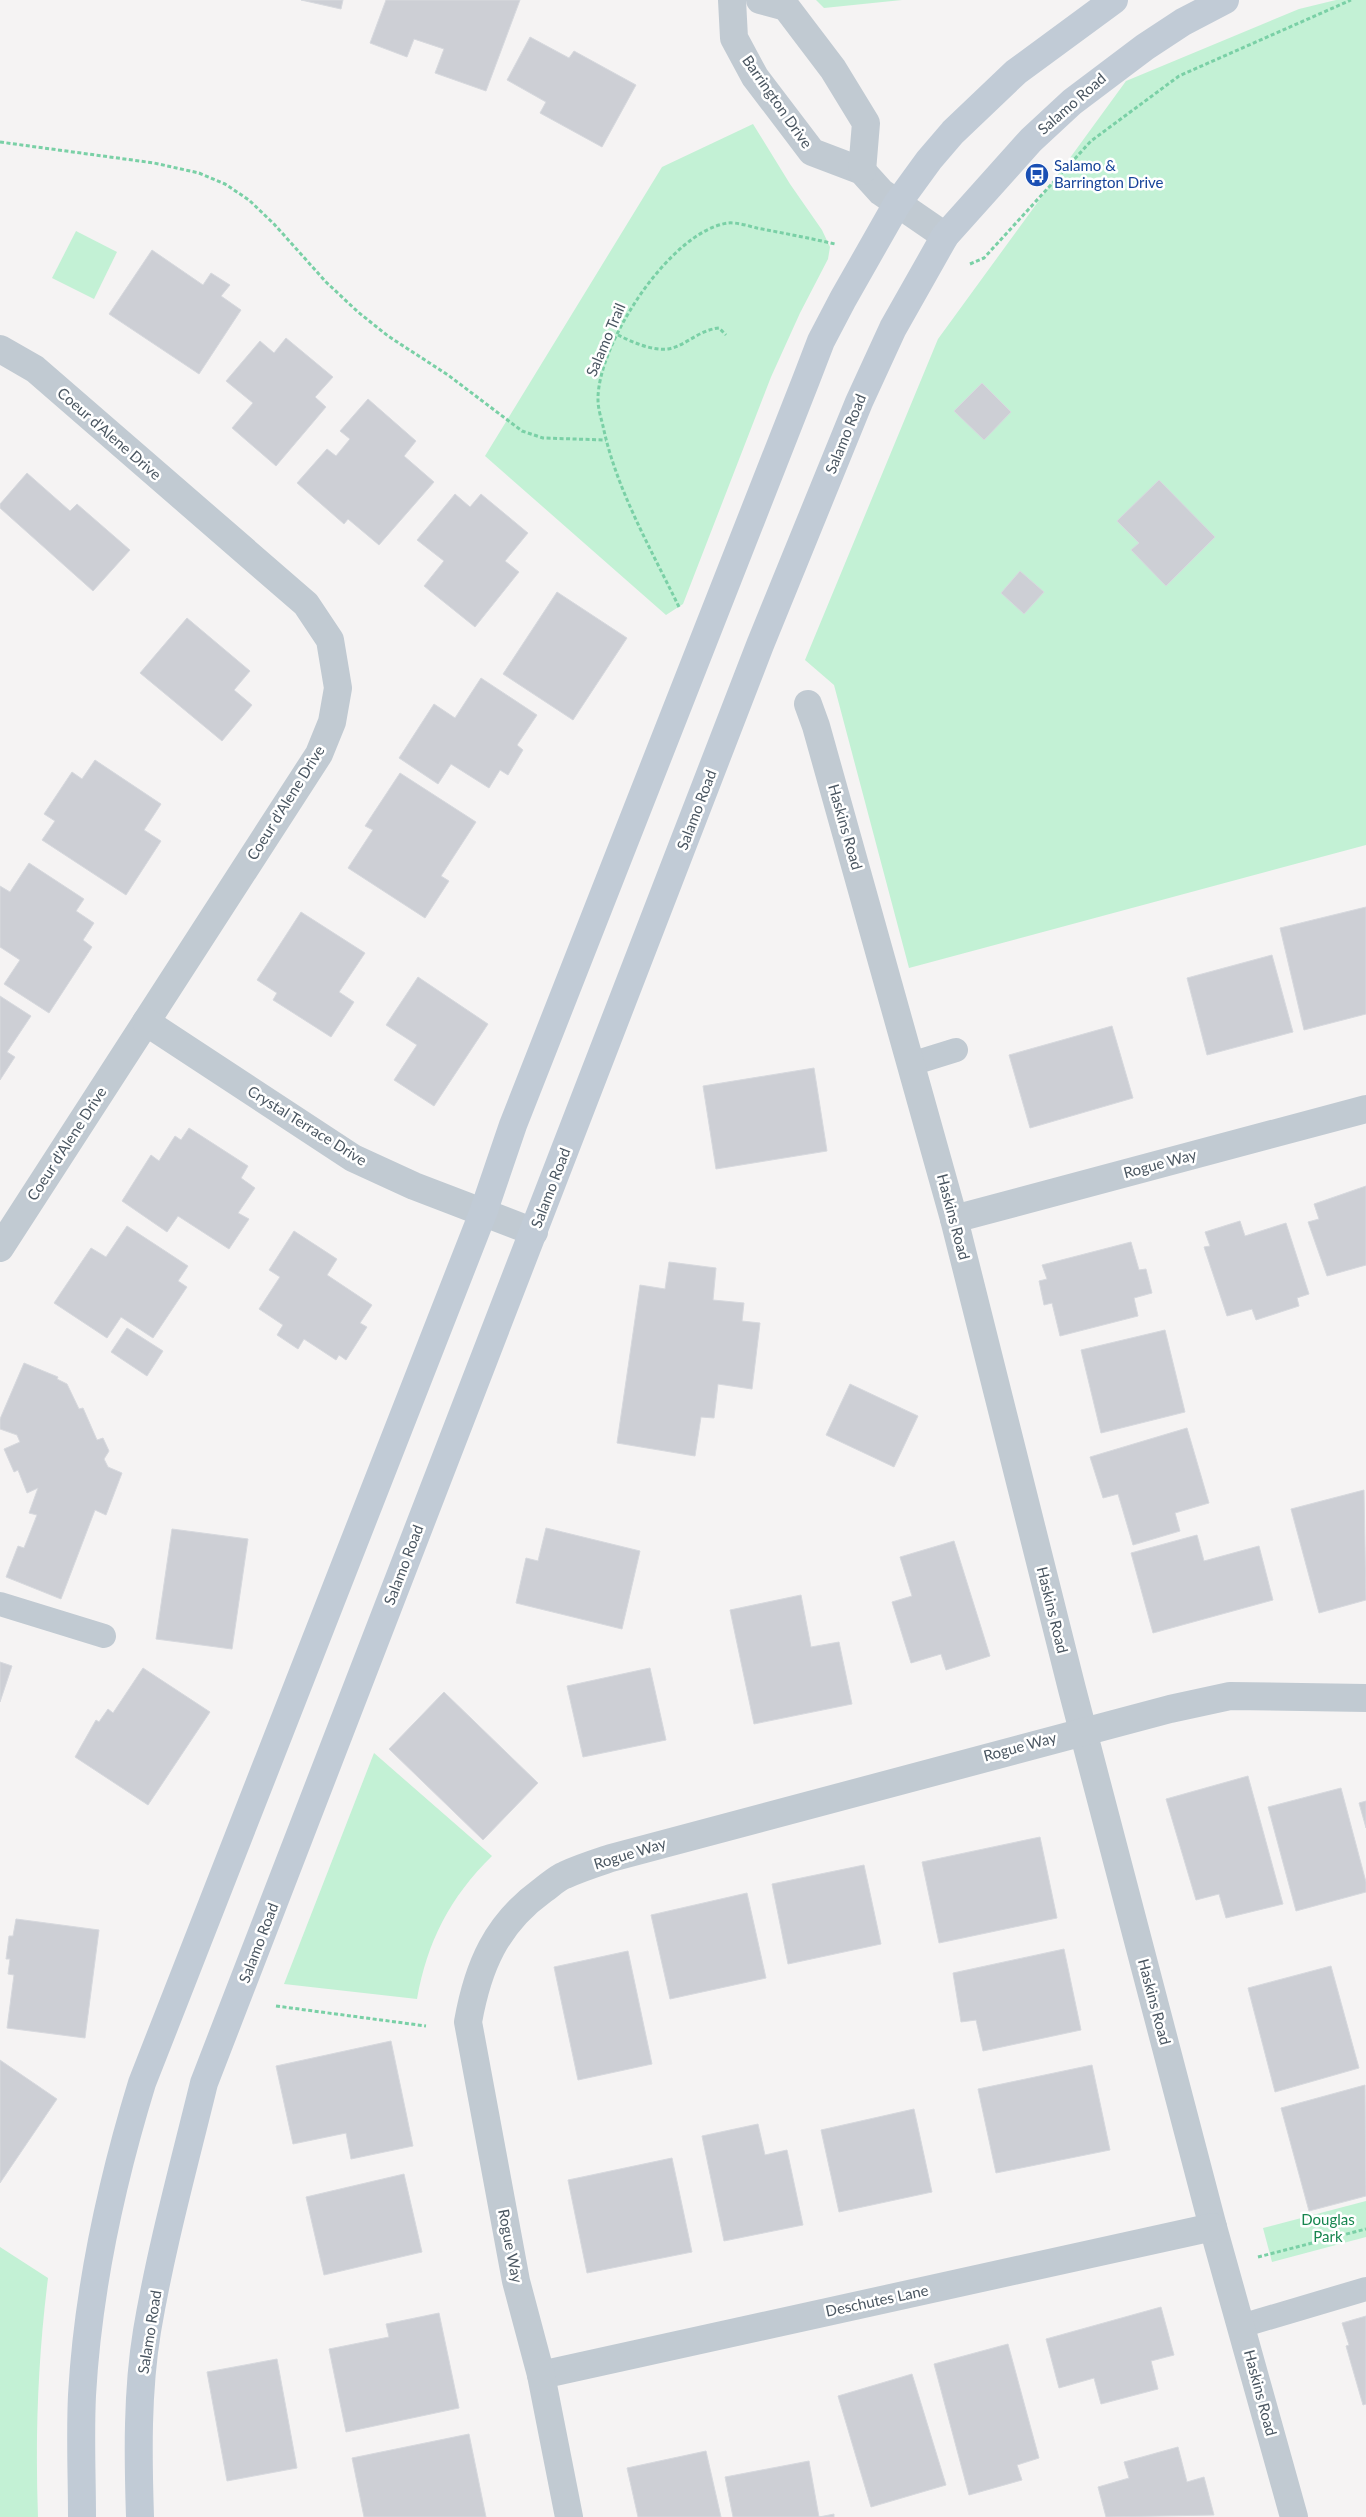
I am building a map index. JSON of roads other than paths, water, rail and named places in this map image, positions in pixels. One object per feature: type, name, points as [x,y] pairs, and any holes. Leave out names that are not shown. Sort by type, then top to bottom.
[{"type":"main road","points":[[82,2517],[82,2427],[87,2347],[104,2229],[119,2155],[155,2048],[483,1212],[513,1124],[821,341],[897,204],[941,146],[989,97],[1023,67],[1114,0]]},
{"type":"main road","name":"Salamo Road","points":[[140,2517],[139,2427],[147,2332],[172,2210],[204,2083],[760,645],[858,402],[893,328],[945,236],[1006,166],[1072,102],[1145,47],[1183,22],[1225,0]]},
{"type":"street","name":"Barrington Drive","points":[[732,0],[734,38],[756,77],[812,152],[862,171],[881,192],[945,236]]},
{"type":"street","points":[[760,0],[786,8],[834,69],[866,123],[862,171]]},
{"type":"street","name":"Coeur d'Alene Drive","points":[[0,349],[35,369],[306,604],[330,640],[338,688],[332,722],[319,754],[0,1248]]},
{"type":"street","name":"Haskins Road","points":[[808,704],[816,726],[954,1219],[1213,2227],[1294,2517]]},
{"type":"street","name":"Crystal Terrace Drive","points":[[146,1022],[352,1158],[414,1186],[534,1232]]},
{"type":"street","name":"Rogue Way","points":[[954,1219],[1366,1109]]},
{"type":"street","name":"Rogue Way","points":[[569,2517],[540,2375],[516,2281],[468,2022],[473,1992],[483,1964],[499,1935],[522,1905],[564,1875],[612,1858],[1084,1730],[1230,1696],[1366,1698]]},
{"type":"street","name":"Deschutes Lane","points":[[540,2375],[1213,2227]]},
{"type":"lane","points":[[911,1064],[956,1050]]},
{"type":"lane","points":[[0,1604],[104,1636]]},
{"type":"lane","points":[[1241,2326],[1366,2289]]},
{"type":"place","name":"Salamo & Barrington Drive","points":[[1037,175]]},
{"type":"park label","name":"Douglas Park","points":[[1328,2228]]}]
